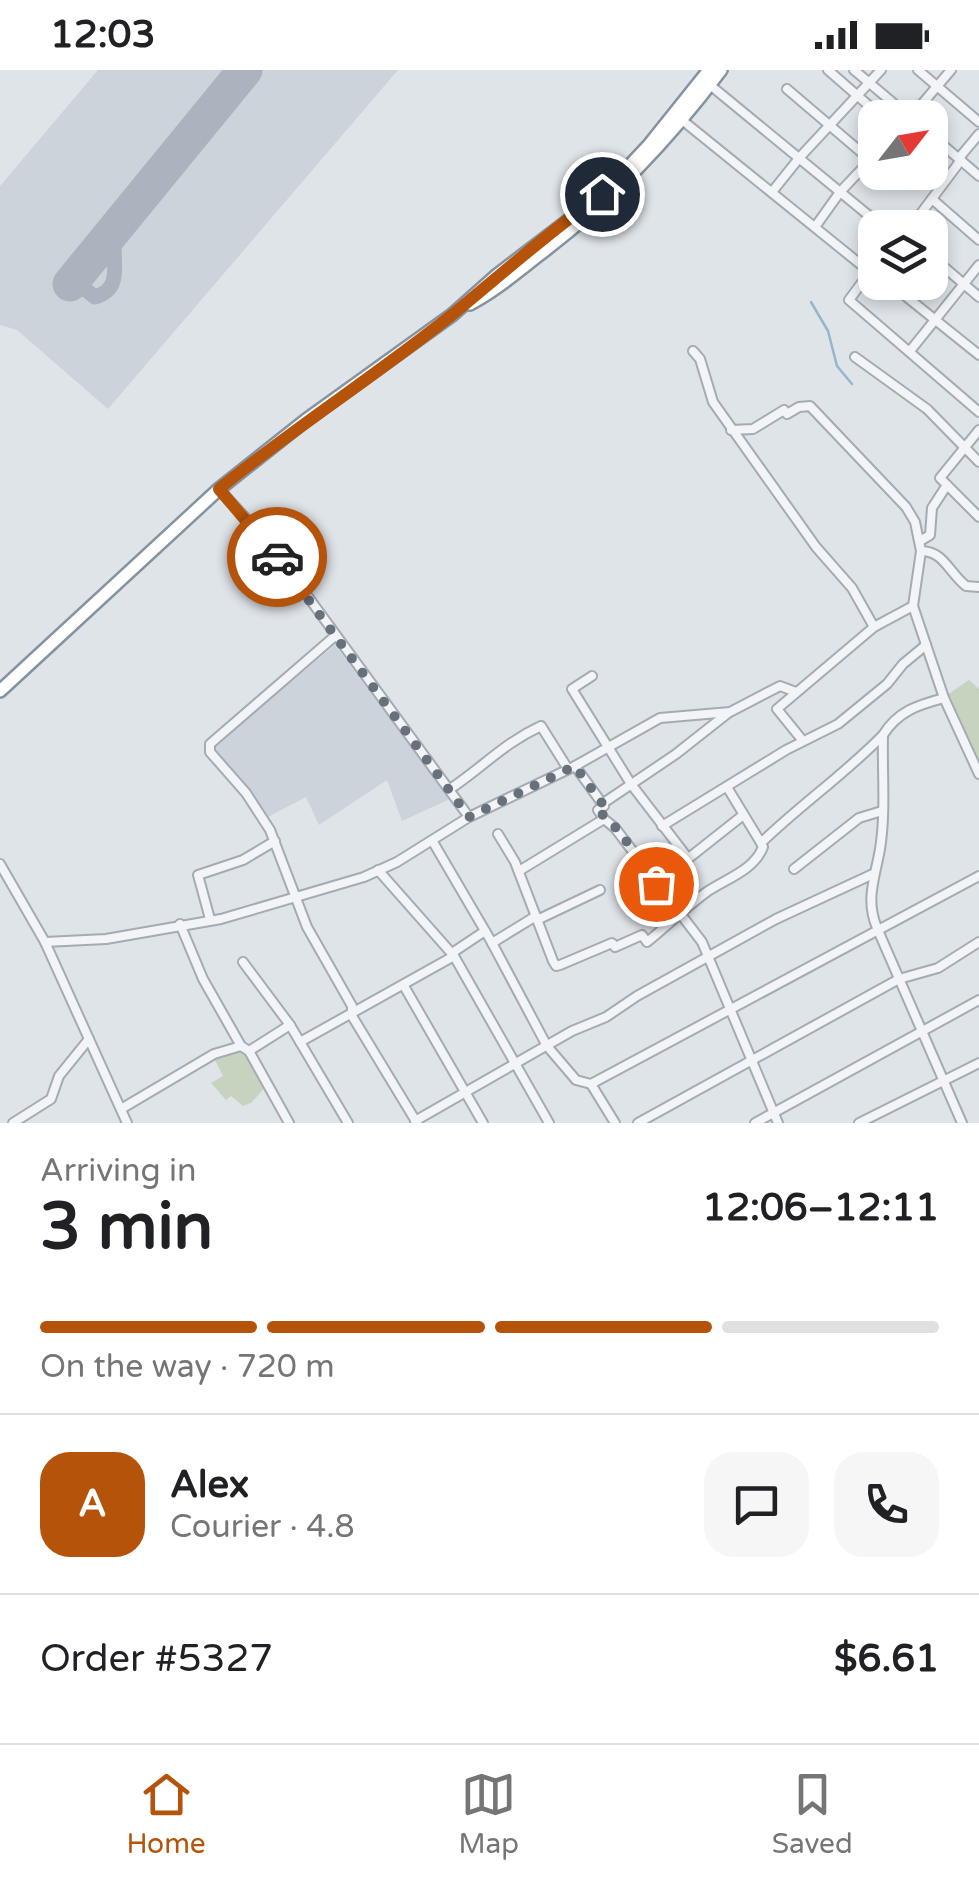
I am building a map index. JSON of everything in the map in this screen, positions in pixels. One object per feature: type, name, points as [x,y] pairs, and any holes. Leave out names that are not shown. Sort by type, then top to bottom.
[{"type":"highway","points":[[0,691],[219,489],[452,314],[602,194],[709,70]]},
{"type":"highway","points":[[452,314],[486,296],[600,207],[656,150],[722,70]]},
{"type":"street","points":[[828,70],[862,100]]},
{"type":"street","points":[[854,70],[890,100]]},
{"type":"street","points":[[772,192],[882,70]]},
{"type":"street","points":[[918,70],[979,122]]},
{"type":"street","points":[[926,100],[951,70]]},
{"type":"street","points":[[710,85],[862,210]]},
{"type":"street","points":[[787,90],[858,147]]},
{"type":"street","points":[[682,120],[858,259]]},
{"type":"street","points":[[924,210],[979,134]]},
{"type":"street","points":[[948,149],[979,176]]},
{"type":"street","points":[[816,227],[840,192],[858,175]]},
{"type":"street","points":[[932,200],[979,240]]},
{"type":"street","points":[[910,351],[979,265]]},
{"type":"street","points":[[948,270],[979,297]]},
{"type":"street","points":[[858,288],[848,300],[979,412]]},
{"type":"street","points":[[910,300],[979,356]]},
{"type":"street","points":[[694,351],[700,358],[713,402],[816,547],[850,587],[874,627]]},
{"type":"street","points":[[855,357],[927,409],[979,462]]},
{"type":"street","points":[[732,430],[753,429],[784,410],[787,414],[810,406],[906,507],[920,546],[913,606],[944,698],[979,774]]},
{"type":"street","points":[[979,430],[940,478],[979,517]]},
{"type":"street","points":[[920,546],[930,535],[932,508],[947,485]]},
{"type":"street","points":[[219,489],[268,542],[469,817]]},
{"type":"street","points":[[920,546],[945,561],[954,577],[966,586],[979,587]]},
{"type":"street","points":[[804,741],[778,709],[874,627],[913,606]]},
{"type":"street","points":[[336,636],[210,744],[210,752],[246,793],[275,841],[308,927],[352,1006],[352,1016],[414,1122],[790,911],[873,874]]},
{"type":"street","points":[[662,826],[849,716],[926,646]]},
{"type":"street","points":[[592,676],[572,688],[631,784],[687,857]]},
{"type":"street","points":[[778,1123],[702,942],[620,832],[598,810],[730,712],[770,688],[780,686],[796,692]]},
{"type":"street","points":[[761,844],[834,783],[883,736],[893,719],[944,698]]},
{"type":"street","points":[[46,942],[106,939],[210,919],[377,871],[433,842],[469,817],[572,768],[660,718],[730,712]]},
{"type":"street","points":[[450,789],[483,768],[491,755],[541,726],[602,804]]},
{"type":"street","points":[[883,736],[880,850],[870,905],[876,928],[962,1123]]},
{"type":"street","points":[[498,834],[519,871],[556,966],[612,942],[615,947],[642,935],[646,942],[709,891],[759,858],[763,848],[727,786]]},
{"type":"street","points":[[794,870],[860,818],[882,810]]},
{"type":"street","points":[[656,884],[742,816]]},
{"type":"street","points":[[519,871],[604,819]]},
{"type":"street","points":[[210,919],[198,876],[244,860],[275,841]]},
{"type":"street","points":[[433,842],[547,1046],[576,1080],[591,1084],[979,876]]},
{"type":"street","points":[[0,864],[46,942],[127,1123]]},
{"type":"street","points":[[377,871],[453,954],[549,1123]]},
{"type":"street","points":[[492,943],[536,918],[600,890]]},
{"type":"street","points":[[180,924],[202,979],[290,1123]]},
{"type":"street","points":[[300,1042],[404,986],[486,932]]},
{"type":"street","points":[[638,1123],[898,979],[938,968],[979,942]]},
{"type":"street","points":[[243,962],[290,1025],[348,1123]]},
{"type":"street","points":[[404,986],[483,1123]]},
{"type":"street","points":[[755,1123],[979,1000]]},
{"type":"street","points":[[121,1109],[214,1054],[245,1048],[290,1025]]},
{"type":"street","points":[[13,1123],[51,1099],[58,1076],[90,1039]]},
{"type":"street","points":[[860,1123],[979,1063]]},
{"type":"street","points":[[591,1084],[615,1123]]},
{"type":"shaded area","points":[[98,70],[398,70],[108,409],[17,330],[0,325],[0,186]]},
{"type":"shaded area","points":[[335,645],[450,799],[402,821],[387,780],[319,825],[306,797],[266,818],[214,751],[215,745]]},
{"type":"green space","points":[[969,680],[979,689],[979,772],[944,697]]},
{"type":"green space","points":[[245,1051],[267,1085],[251,1103],[243,1106],[231,1096],[226,1100],[211,1083],[223,1076],[214,1058]]},
{"type":"waterway","points":[[811,302],[828,331],[837,366],[852,384]]},
{"type":"waterway","points":[[944,567],[954,580]]},
{"type":"taxiway","points":[[73,280],[95,297],[111,286],[118,228]]},
{"type":"runway","points":[[70,284],[245,70]]},
{"type":"way so far","points":[[277,557],[469,817],[575,766],[604,806],[598,810],[604,819],[620,832],[656,884]]},
{"type":"route","points":[[277,557],[219,489],[452,314],[602,194]]}]
